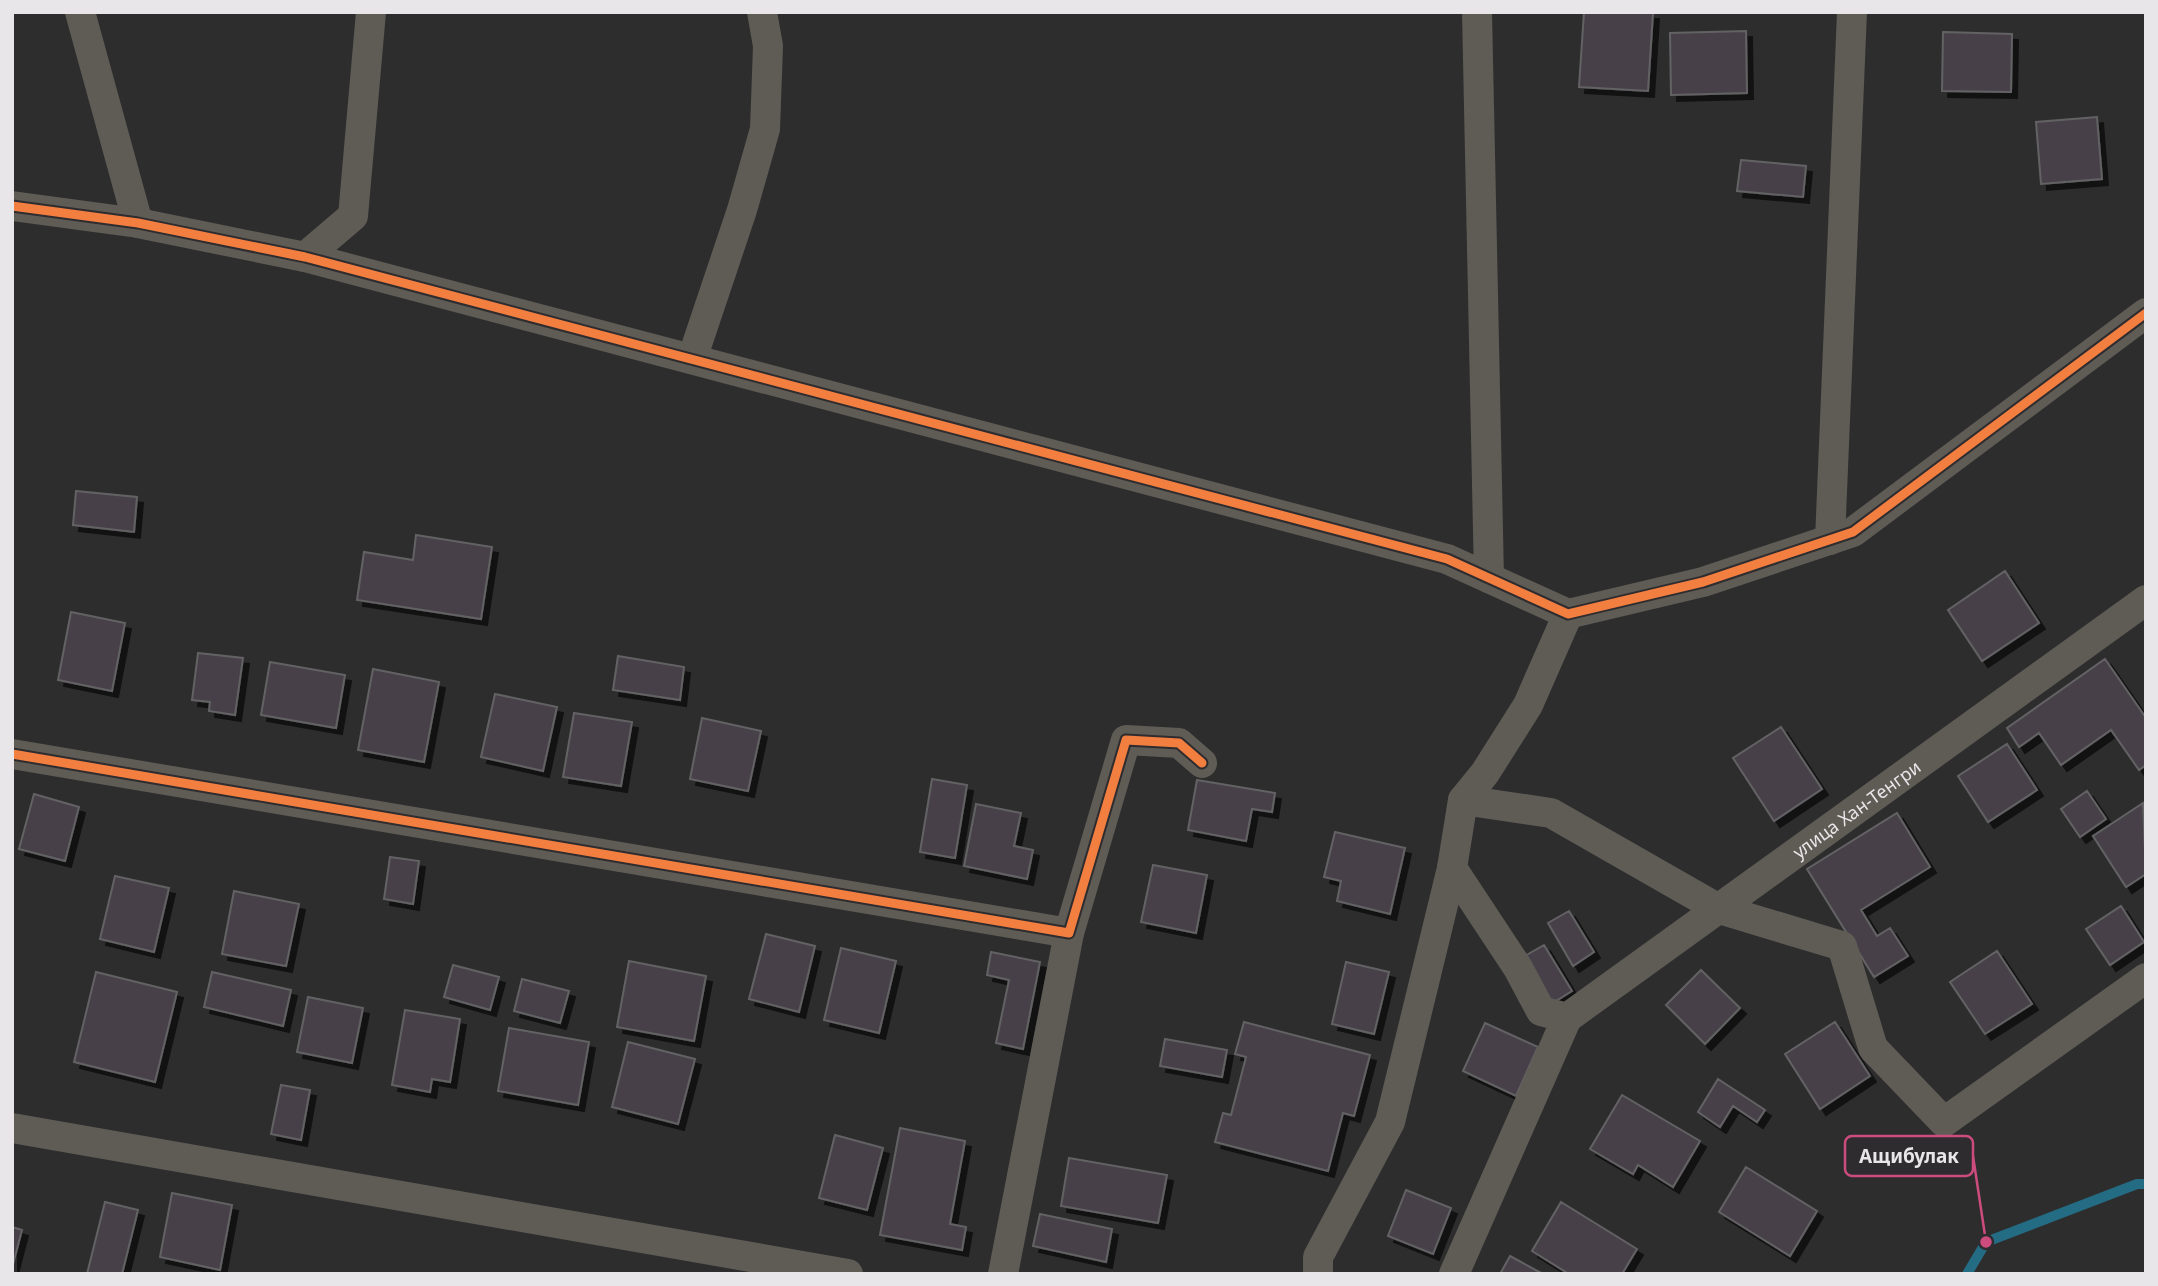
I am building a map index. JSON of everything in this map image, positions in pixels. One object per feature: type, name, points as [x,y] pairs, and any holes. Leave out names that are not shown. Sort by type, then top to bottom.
[{"type":"street","points":[[80,12],[138,223]]},
{"type":"street","points":[[305,257],[353,216],[371,12]]},
{"type":"street","points":[[692,359],[742,210],[765,129],[768,46],[762,12]]},
{"type":"street","points":[[1477,12],[1489,578]]},
{"type":"street","points":[[1830,540],[1852,12]]},
{"type":"street","points":[[12,205],[138,223],[305,257],[1447,559],[1568,614],[1703,582],[1853,532],[2146,313]]},
{"type":"street","name":"улица Хан-Тенгри","points":[[1567,1018],[2146,600]]},
{"type":"street","points":[[1318,1274],[1318,1257],[1390,1122],[1452,869],[1463,800],[1485,773],[1528,705],[1568,614]]},
{"type":"street","points":[[1003,1274],[1069,933],[1126,740],[1179,743],[1202,763]]},
{"type":"street","points":[[12,754],[1069,933]]},
{"type":"street","points":[[1463,800],[1551,813],[1719,909],[1842,946],[1873,1048],[1944,1122],[2146,978]]},
{"type":"street","points":[[1452,869],[1518,968],[1541,1011],[1567,1018],[1454,1274]]},
{"type":"street","points":[[12,1128],[848,1274]]},
{"type":"building","points":[[1584,12],[1653,13],[1648,91],[1579,87]]},
{"type":"building","points":[[1746,31],[1747,93],[1671,95],[1670,33]]},
{"type":"building","points":[[1943,32],[2012,34],[2011,92],[1942,91]]},
{"type":"building","points":[[2097,117],[2102,179],[2041,184],[2036,122]]},
{"type":"building","points":[[1741,160],[1806,166],[1803,197],[1737,191]]},
{"type":"building","points":[[76,491],[137,497],[134,532],[73,525]]},
{"type":"building","points":[[416,535],[492,547],[481,619],[357,600],[364,552],[413,560]]},
{"type":"building","points":[[2005,571],[2039,623],[1982,661],[1948,610]]},
{"type":"building","points":[[71,612],[125,623],[112,691],[58,680]]},
{"type":"building","points":[[198,653],[243,658],[235,715],[209,711],[210,702],[192,700]]},
{"type":"building","points":[[618,656],[684,667],[680,700],[613,690]]},
{"type":"building","points":[[2105,659],[2146,718],[2146,765],[2139,770],[2111,730],[2061,765],[2039,733],[2019,747],[2007,728]]},
{"type":"building","points":[[270,662],[345,675],[336,728],[261,715]]},
{"type":"building","points":[[373,669],[439,682],[424,762],[358,750]]},
{"type":"building","points":[[495,694],[557,707],[543,771],[481,757]]},
{"type":"building","points":[[574,713],[632,722],[621,786],[563,777]]},
{"type":"building","points":[[702,718],[761,731],[748,791],[690,779]]},
{"type":"building","points":[[1781,727],[1822,789],[1774,821],[1733,758]]},
{"type":"building","points":[[2007,744],[2037,790],[1988,822],[1958,776]]},
{"type":"building","points":[[932,779],[967,785],[955,858],[920,852]]},
{"type":"building","points":[[1197,780],[1275,793],[1272,812],[1252,809],[1246,841],[1188,830]]},
{"type":"building","points":[[2087,791],[2106,819],[2080,837],[2061,809]]},
{"type":"building","points":[[34,794],[79,807],[65,861],[19,849]]},
{"type":"building","points":[[2143,803],[2146,874],[2126,887],[2093,836]]},
{"type":"building","points":[[976,804],[1021,813],[1014,846],[1033,850],[1027,879],[964,866]]},
{"type":"building","points":[[1897,813],[1930,867],[1861,910],[1877,936],[1890,928],[1908,956],[1874,977],[1807,869]]},
{"type":"building","points":[[1335,832],[1405,848],[1390,914],[1337,901],[1341,881],[1324,877]]},
{"type":"building","points":[[390,857],[419,861],[413,904],[384,899]]},
{"type":"building","points":[[1153,865],[1207,875],[1196,933],[1141,922]]},
{"type":"building","points":[[115,876],[169,888],[154,952],[100,939]]},
{"type":"building","points":[[234,891],[299,904],[286,966],[222,954]]},
{"type":"building","points":[[2121,906],[2144,942],[2110,965],[2086,929]]},
{"type":"building","points":[[1569,911],[1594,952],[1573,966],[1548,923]]},
{"type":"building","points":[[766,934],[815,946],[799,1012],[749,999]]},
{"type":"building","points":[[1544,945],[1572,991],[1551,1004],[1523,957]]},
{"type":"building","points":[[841,948],[896,961],[879,1033],[824,1020]]},
{"type":"building","points":[[1997,951],[2032,1004],[1985,1034],[1950,982]]},
{"type":"building","points":[[991,952],[1040,962],[1023,1049],[996,1043],[1009,980],[987,975]]},
{"type":"building","points":[[629,961],[706,976],[694,1041],[617,1027]]},
{"type":"building","points":[[1346,962],[1389,972],[1374,1034],[1332,1024]]},
{"type":"building","points":[[453,965],[499,977],[490,1010],[444,997]]},
{"type":"building","points":[[1701,970],[1740,1008],[1705,1044],[1666,1005]]},
{"type":"building","points":[[96,972],[177,992],[155,1082],[74,1062]]},
{"type":"building","points":[[212,972],[291,990],[283,1026],[204,1007]]},
{"type":"building","points":[[522,979],[569,991],[560,1023],[514,1011]]},
{"type":"building","points":[[308,997],[363,1008],[352,1063],[297,1052]]},
{"type":"building","points":[[405,1010],[460,1019],[450,1082],[432,1079],[430,1092],[392,1085]]},
{"type":"building","points":[[1244,1022],[1370,1055],[1354,1116],[1343,1113],[1328,1171],[1215,1142],[1223,1113],[1231,1115],[1246,1057],[1235,1054]]},
{"type":"building","points":[[1835,1022],[1870,1076],[1820,1109],[1785,1054]]},
{"type":"building","points":[[1485,1023],[1538,1047],[1516,1096],[1463,1071]]},
{"type":"building","points":[[509,1028],[589,1042],[578,1105],[498,1091]]},
{"type":"building","points":[[1165,1039],[1227,1050],[1222,1077],[1160,1066]]},
{"type":"building","points":[[628,1042],[695,1059],[678,1124],[612,1107]]},
{"type":"building","points":[[1718,1079],[1765,1110],[1757,1122],[1733,1106],[1720,1127],[1698,1112]]},
{"type":"building","points":[[281,1085],[310,1090],[301,1140],[271,1134]]},
{"type":"building","points":[[1622,1095],[1700,1141],[1673,1187],[1638,1165],[1633,1174],[1590,1149]]},
{"type":"building","points":[[900,1128],[965,1141],[950,1224],[966,1227],[962,1250],[880,1235]]},
{"type":"building","points":[[835,1135],[883,1148],[867,1210],[819,1198]]},
{"type":"building","points":[[1069,1158],[1167,1175],[1158,1223],[1061,1206]]},
{"type":"building","points":[[1746,1167],[1817,1211],[1790,1256],[1719,1212]]},
{"type":"building","points":[[1406,1190],[1451,1208],[1433,1254],[1388,1236]]},
{"type":"building","points":[[172,1193],[232,1205],[220,1270],[160,1257]]},
{"type":"building","points":[[105,1202],[138,1210],[122,1274],[87,1274]]},
{"type":"building","points":[[1561,1202],[1637,1249],[1622,1274],[1569,1274],[1532,1251]]},
{"type":"building","points":[[1040,1214],[1112,1229],[1106,1262],[1033,1246]]},
{"type":"building","points":[[12,1227],[22,1230],[12,1268]]},
{"type":"building","points":[[1510,1256],[1543,1274],[1500,1274]]},
{"type":"waterway","points":[[1967,1274],[1986,1242],[2137,1184],[2146,1184]]},
{"type":"cycle path","points":[[12,206],[138,223],[305,257],[1447,559],[1568,614],[1703,582],[1853,532],[2146,313]]},
{"type":"cycle path","points":[[12,754],[1069,933],[1126,740],[1179,743],[1202,763]]},
{"type":"place","name":"Ащибулак","points":[[1986,1242]]}]
